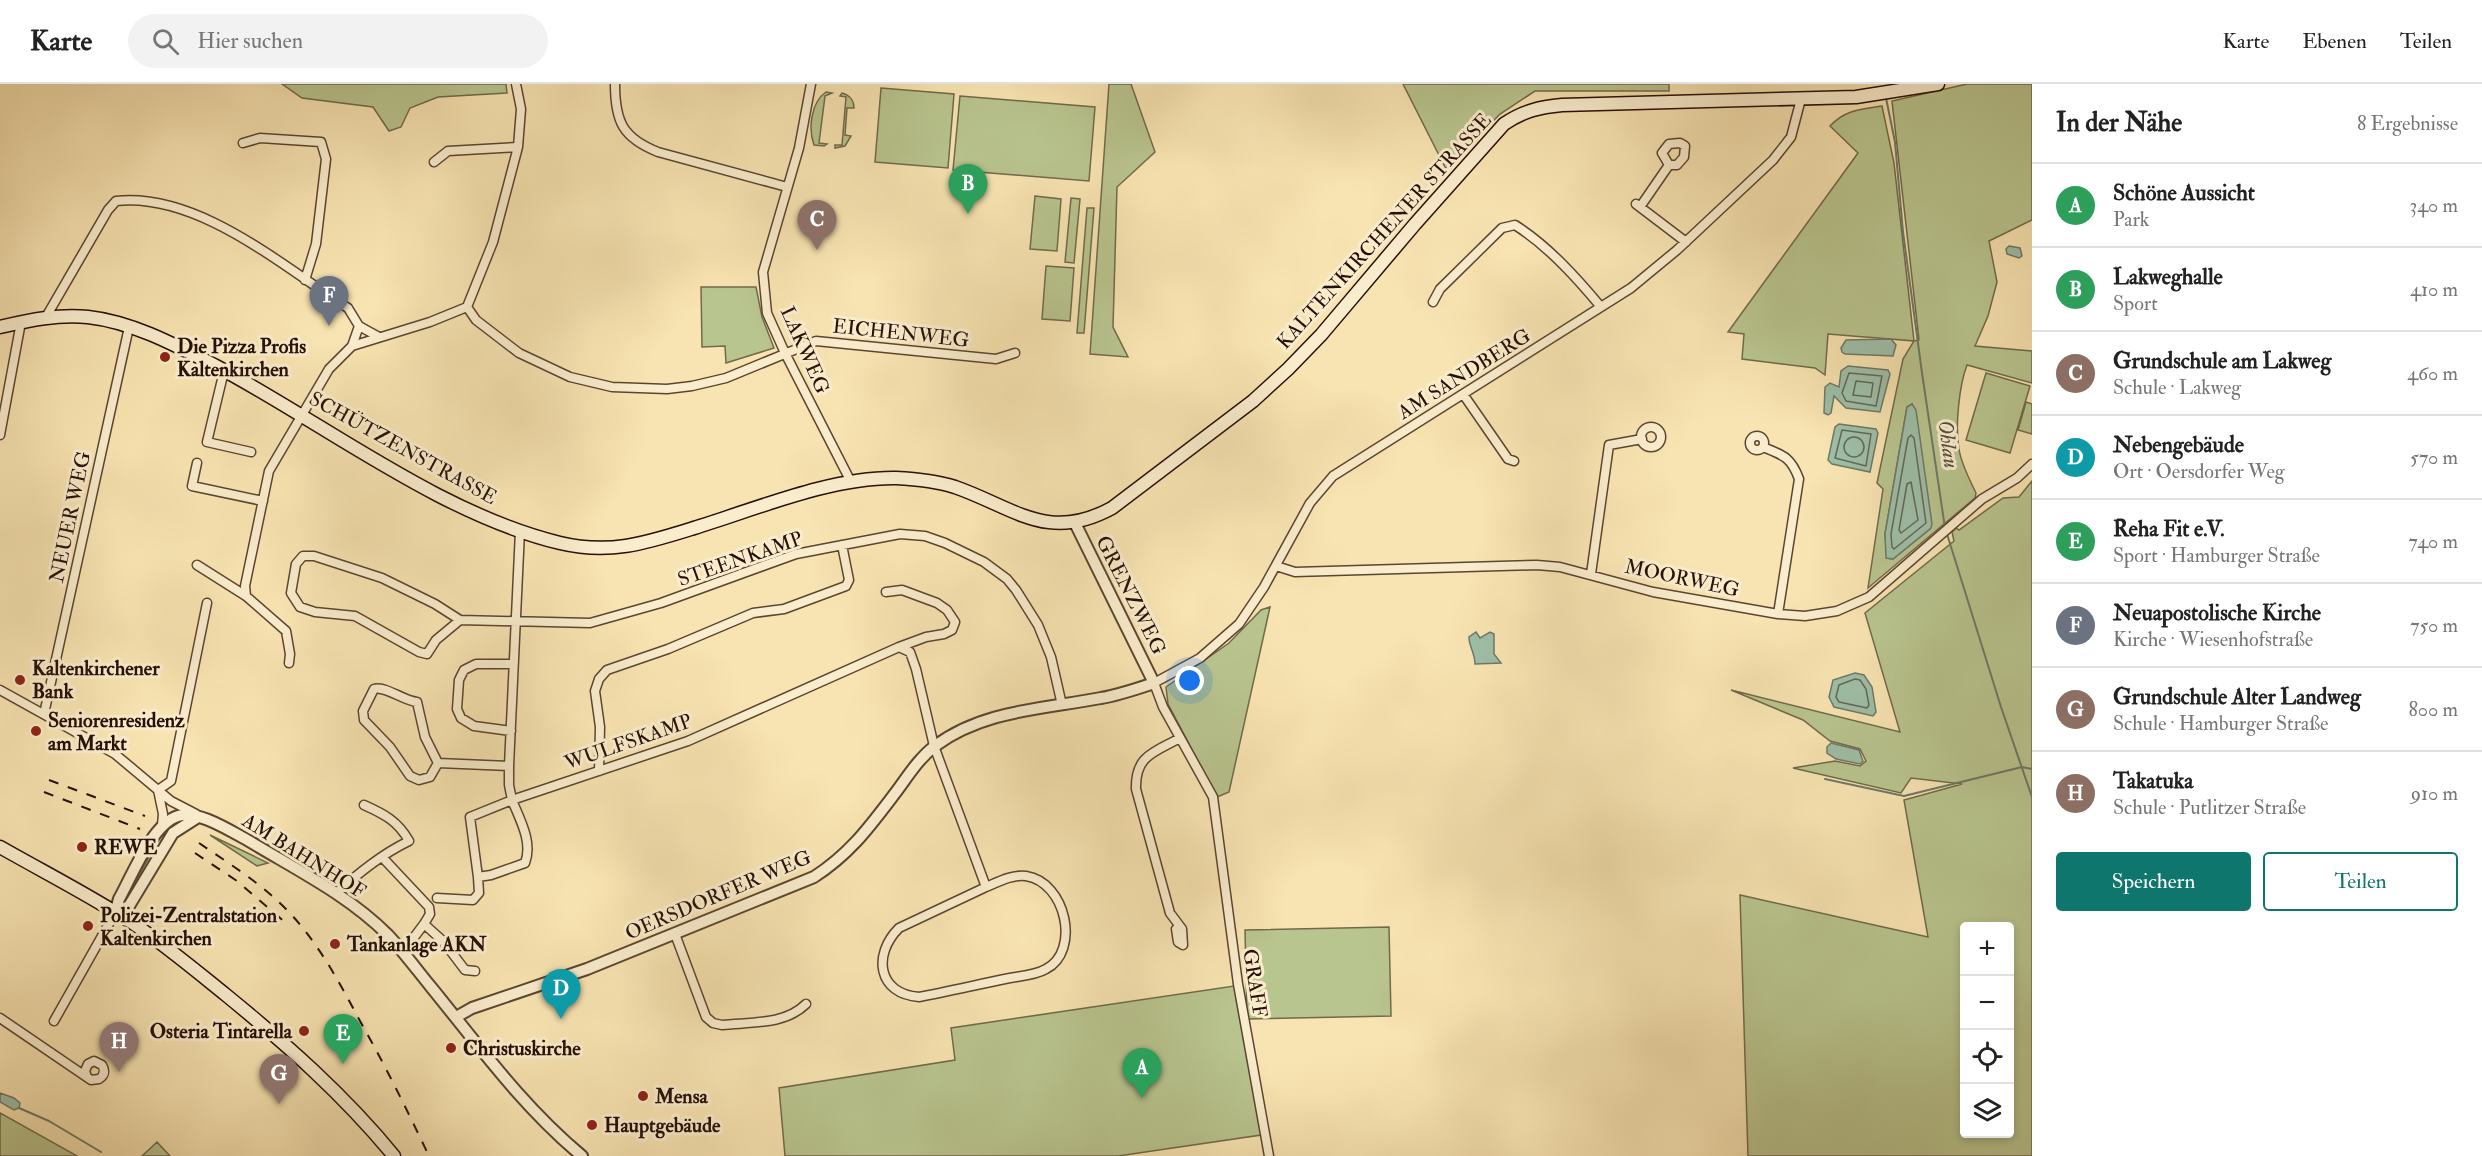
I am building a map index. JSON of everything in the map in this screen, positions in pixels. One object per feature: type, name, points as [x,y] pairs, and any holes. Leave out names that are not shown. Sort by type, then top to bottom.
[{"type":"main road","name":"KALTENKIRCHENER STRASSE","points":[[1075,523],[1094,518],[1112,508],[1253,401],[1288,369],[1321,335],[1504,124],[1518,114],[1537,108],[1562,105],[1877,95],[1938,84]]},
{"type":"main road","name":"SCHÜTZENSTRASSE","points":[[0,327],[46,317],[92,317],[129,327],[177,346],[224,371],[388,467],[465,508],[520,531],[588,549],[616,549],[645,543],[804,494],[851,482],[882,478],[917,479],[952,486],[1047,524],[1075,523]]},
{"type":"main road","points":[[0,847],[115,913],[177,956],[269,1030],[324,1079],[366,1122],[394,1156]]},
{"type":"street","points":[[246,596],[245,586],[269,471],[329,369],[352,346],[430,322],[467,307],[493,242],[518,147],[521,109],[516,84]]},
{"type":"street","points":[[615,84],[618,118],[638,144],[658,152],[787,188]]},
{"type":"street","name":"LAKWEG","points":[[810,84],[799,148],[763,272],[767,313],[851,482]]},
{"type":"street","name":"AM SANDBERG","points":[[1154,683],[1200,658],[1239,624],[1276,566],[1310,503],[1333,476],[1631,288],[1686,242],[1773,159],[1791,137],[1801,99]]},
{"type":"street","points":[[243,143],[260,138],[321,142],[324,147],[326,159],[316,244],[305,280]]},
{"type":"street","points":[[434,162],[448,151],[518,147]]},
{"type":"street","points":[[1669,165],[1638,206],[1686,242]]},
{"type":"street","points":[[46,317],[108,210],[116,201],[132,199],[168,205],[209,221],[243,239],[348,308],[358,326],[380,337]]},
{"type":"street","points":[[1433,302],[1440,289],[1502,228],[1515,225],[1538,242],[1583,285],[1601,307]]},
{"type":"street","name":"EICHENWEG","points":[[467,307],[476,320],[519,353],[570,377],[612,387],[667,389],[692,386],[726,378],[816,341],[996,358],[1016,353]]},
{"type":"street","points":[[0,435],[21,322]]},
{"type":"street","points":[[352,346],[358,326]]},
{"type":"street","name":"NEUER WEG","points":[[44,714],[129,327]]},
{"type":"street","points":[[224,371],[207,442],[251,452]]},
{"type":"street","points":[[1463,394],[1508,459],[1514,461]]},
{"type":"street","points":[[1591,574],[1609,445],[1642,439]]},
{"type":"street","points":[[1763,447],[1785,456],[1794,465],[1799,478],[1778,614]]},
{"type":"street","points":[[197,463],[192,486],[263,501]]},
{"type":"street","name":"MOORWEG","points":[[1276,566],[1295,572],[1537,565],[1560,567],[1653,592],[1778,614],[1805,616],[1837,611],[1869,597],[1945,529],[1982,499],[2018,478],[2032,464]]},
{"type":"street","name":"GRENZWEG","points":[[1075,523],[1154,683],[1163,707],[1214,797],[1217,813]]},
{"type":"street","points":[[437,898],[473,900],[479,893],[478,876],[491,875],[525,863],[529,854],[509,785],[520,531]]},
{"type":"street","name":"STEENKAMP","points":[[460,620],[590,623],[661,603],[796,554],[900,534],[925,536],[984,562],[1007,579],[1026,603],[1034,618],[1051,657],[1062,705]]},
{"type":"street","points":[[599,771],[600,727],[595,691],[599,679],[607,670],[668,649],[753,613],[784,609],[846,586],[849,580],[842,545]]},
{"type":"street","points":[[303,556],[314,556],[382,578],[435,604],[460,620],[436,640],[428,654],[419,652],[355,616],[315,612],[297,604],[291,593],[296,564],[303,556]]},
{"type":"street","points":[[197,565],[246,596],[286,631],[290,654],[289,663]]},
{"type":"street","name":"WULFSKAMP","points":[[478,876],[470,817],[512,800],[688,741],[899,647],[952,630],[954,622],[947,610],[938,603],[902,590],[886,592]]},
{"type":"street","points":[[158,790],[171,781],[207,603]]},
{"type":"street","points":[[899,647],[910,652],[934,747],[986,887]]},
{"type":"street","points":[[511,731],[474,726],[461,718],[457,709],[459,680],[464,670],[476,664],[513,664]]},
{"type":"street","name":"OERSDORFER WEG","points":[[456,1017],[472,1008],[587,969],[794,886],[837,862],[858,842],[918,762],[934,747],[963,729],[993,717],[1124,693],[1154,683]]},
{"type":"street","points":[[383,688],[407,701],[417,702],[425,737],[438,763],[430,777],[418,780],[410,776],[390,747],[364,720],[363,711],[374,689],[383,688]]},
{"type":"street","points":[[0,690],[115,754],[158,790],[175,816],[173,833],[129,906],[115,913]]},
{"type":"street","points":[[1179,927],[1170,913],[1135,778],[1143,759],[1180,738]]},
{"type":"street","points":[[438,763],[509,766]]},
{"type":"street","points":[[54,1021],[115,913],[119,899],[162,825],[167,802]]},
{"type":"street","name":"AM BAHNHOF","points":[[167,802],[194,811],[195,819]]},
{"type":"street","points":[[336,893],[382,857],[410,841],[393,819],[364,805]]},
{"type":"street","name":"GRAFF","points":[[1217,813],[1238,984],[1269,1156]]},
{"type":"street","points":[[162,825],[175,816]]},
{"type":"street","name":"AM BAHNHOF","points":[[175,816],[195,819],[244,839],[336,893],[380,928],[456,1017],[518,1095],[556,1134],[582,1156]]},
{"type":"street","points":[[173,833],[195,819]]},
{"type":"street","points":[[382,857],[429,907],[430,914],[402,952]]},
{"type":"street","points":[[1024,875],[1042,880],[1054,891],[1062,908],[1065,925],[1065,944],[1059,958],[1046,969],[919,997],[903,996],[892,988],[883,965],[888,939],[899,928],[986,887],[1005,879],[1024,875]]},
{"type":"street","points":[[424,924],[443,941],[465,970],[475,971]]},
{"type":"street","points":[[675,934],[706,1017],[713,1023],[722,1025],[787,1018],[806,1004]]},
{"type":"street","points":[[0,1018],[87,1077]]},
{"type":"shaded area","points":[[282,84],[506,84],[507,93],[438,97],[410,108],[401,127],[389,131],[373,107],[302,98]]},
{"type":"shaded area","points":[[1109,84],[1131,84],[1155,152],[1117,187],[1113,327],[1128,357],[1090,354]]},
{"type":"shaded area","points":[[1403,84],[1669,84],[1669,91],[1535,91],[1500,114],[1446,169]]},
{"type":"shaded area","points":[[1967,84],[2032,84],[2032,220],[1989,241],[1997,282],[1988,316],[1975,346],[2032,351],[2032,383],[1967,365],[1960,395],[1958,440],[1966,472],[1976,493],[1975,498],[1868,588],[1883,489],[1877,483],[1903,359],[1914,341],[1919,340],[1892,101]],"holes":[[[1912,404],[1930,529],[1893,559],[1887,558],[1885,534],[1907,407]]]},
{"type":"shaded area","points":[[881,88],[954,94],[948,168],[875,162]]},
{"type":"shaded area","points":[[826,92],[832,93],[825,96],[819,143],[827,144],[814,145],[811,131],[812,116],[817,102]]},
{"type":"shaded area","points":[[842,93],[849,97],[854,105],[854,108],[847,108],[845,135],[851,136],[845,146],[835,148],[835,145],[842,145],[846,97],[840,96]]},
{"type":"shaded area","points":[[960,96],[1095,107],[1089,181],[953,170]]},
{"type":"shaded area","points":[[1882,106],[1894,163],[1914,341],[1828,334],[1825,375],[1815,368],[1742,359],[1744,334],[1728,332],[1858,153],[1830,126],[1848,113]]},
{"type":"shaded area","points":[[1035,196],[1061,199],[1057,251],[1030,249]]},
{"type":"shaded area","points":[[1071,198],[1080,199],[1074,263],[1065,262]]},
{"type":"shaded area","points":[[1087,208],[1094,208],[1084,333],[1077,333]]},
{"type":"shaded area","points":[[1046,266],[1074,268],[1070,321],[1042,319]]},
{"type":"shaded area","points":[[701,287],[756,287],[762,317],[774,348],[726,363],[725,346],[702,347]]},
{"type":"shaded area","points":[[1986,373],[2030,386],[2010,453],[1966,440]]},
{"type":"shaded area","points":[[2026,402],[2032,404],[2032,434],[2018,430]]},
{"type":"shaded area","points":[[2032,481],[2032,1156],[1748,1156],[1740,895],[1928,937],[1904,800],[1962,784],[1911,778],[1901,793],[1793,768],[1835,761],[1860,766],[1866,761],[1860,749],[1830,741],[1803,720],[1731,690],[1900,732],[1865,613],[1954,541],[1952,532],[1956,528],[1959,530],[2003,498],[2019,497]]},
{"type":"shaded area","points":[[1270,607],[1229,792],[1217,797],[1168,704],[1166,687],[1229,643],[1261,610]]},
{"type":"shaded area","points":[[164,830],[168,833],[128,902],[125,900]]},
{"type":"shaded area","points":[[210,835],[268,863],[257,866]]},
{"type":"shaded area","points":[[1389,927],[1391,1016],[1247,1019],[1245,930]]},
{"type":"shaded area","points":[[1234,986],[1261,1135],[1118,1156],[785,1156],[779,1088],[955,1060],[951,1028]]},
{"type":"shaded area","points":[[0,1113],[77,1156],[0,1156]]},
{"type":"shaded area","points":[[157,1142],[170,1156],[142,1156]]},
{"type":"water","points":[[2009,246],[2020,248],[2022,256],[2019,258],[2007,254],[2006,249]]},
{"type":"water","points":[[1891,339],[1896,345],[1893,356],[1845,354],[1841,348],[1846,340]]},
{"type":"water","points":[[1848,366],[1888,370],[1890,374],[1880,412],[1846,408],[1834,396],[1831,413],[1828,415],[1824,413],[1825,387],[1830,383],[1839,387],[1841,371]]},
{"type":"water","points":[[1912,404],[1916,410],[1932,524],[1931,528],[1893,559],[1886,558],[1885,534],[1907,407]]},
{"type":"water","points":[[1839,424],[1876,429],[1878,433],[1870,472],[1832,464],[1828,460],[1835,427]]},
{"type":"water","points":[[1476,632],[1480,638],[1490,632],[1494,634],[1494,654],[1501,663],[1475,664],[1469,637]]},
{"type":"water","points":[[1855,673],[1864,675],[1872,687],[1876,712],[1873,716],[1834,707],[1829,697],[1833,680]]},
{"type":"water","points":[[1831,743],[1859,750],[1863,761],[1860,764],[1836,759],[1827,753],[1827,747]]},
{"type":"water","points":[[0,1093],[14,1098],[20,1103],[19,1108],[14,1110],[0,1102]]},
{"type":"waterway","name":"Ohlau","points":[[1886,98],[1895,142],[1903,232],[1945,528]]},
{"type":"waterway","name":"Ohlau","points":[[1947,534],[2001,707],[2032,797]]},
{"type":"waterway","points":[[1825,779],[1904,796],[2022,767],[2032,769]]},
{"type":"waterway","points":[[19,1108],[49,1121],[101,1152]]},
{"type":"railway","points":[[49,780],[145,816]]},
{"type":"railway","points":[[44,792],[140,829]]},
{"type":"railway","points":[[199,843],[264,889],[307,933],[326,961],[387,1071],[429,1156]]},
{"type":"railway","points":[[195,853],[237,881],[287,924]]},
{"type":"place","name":"Lakweghalle","points":[[968,214]]},
{"type":"place","name":"Grundschule am Lakweg","points":[[817,250]]},
{"type":"place","name":"Neuapostolische Kirche","points":[[329,326]]},
{"type":"place","name":"Die Pizza Profis Kaltenkirchen","points":[[165,357]]},
{"type":"place","name":"Kaltenkirchener Bank","points":[[20,680]]},
{"type":"place","name":"Seniorenresidenz am Markt","points":[[36,731]]},
{"type":"place","name":"REWE","points":[[82,847]]},
{"type":"place","name":"Polizei-Zentralstation Kaltenkirchen","points":[[88,926]]},
{"type":"place","name":"Tankanlage AKN","points":[[335,944]]},
{"type":"place","name":"Nebengebäude","points":[[561,1019]]},
{"type":"place","name":"Osteria Tintarella","points":[[304,1031]]},
{"type":"place","name":"Christuskirche","points":[[451,1048]]},
{"type":"place","name":"Reha Fit e.V.","points":[[343,1064]]},
{"type":"place","name":"Takatuka","points":[[119,1072]]},
{"type":"place","name":"Mensa","points":[[643,1096]]},
{"type":"place","name":"Schöne Aussicht","points":[[1142,1098]]},
{"type":"place","name":"Grundschule Alter Landweg","points":[[279,1104]]},
{"type":"place","name":"Hauptgebäude","points":[[592,1125]]}]
